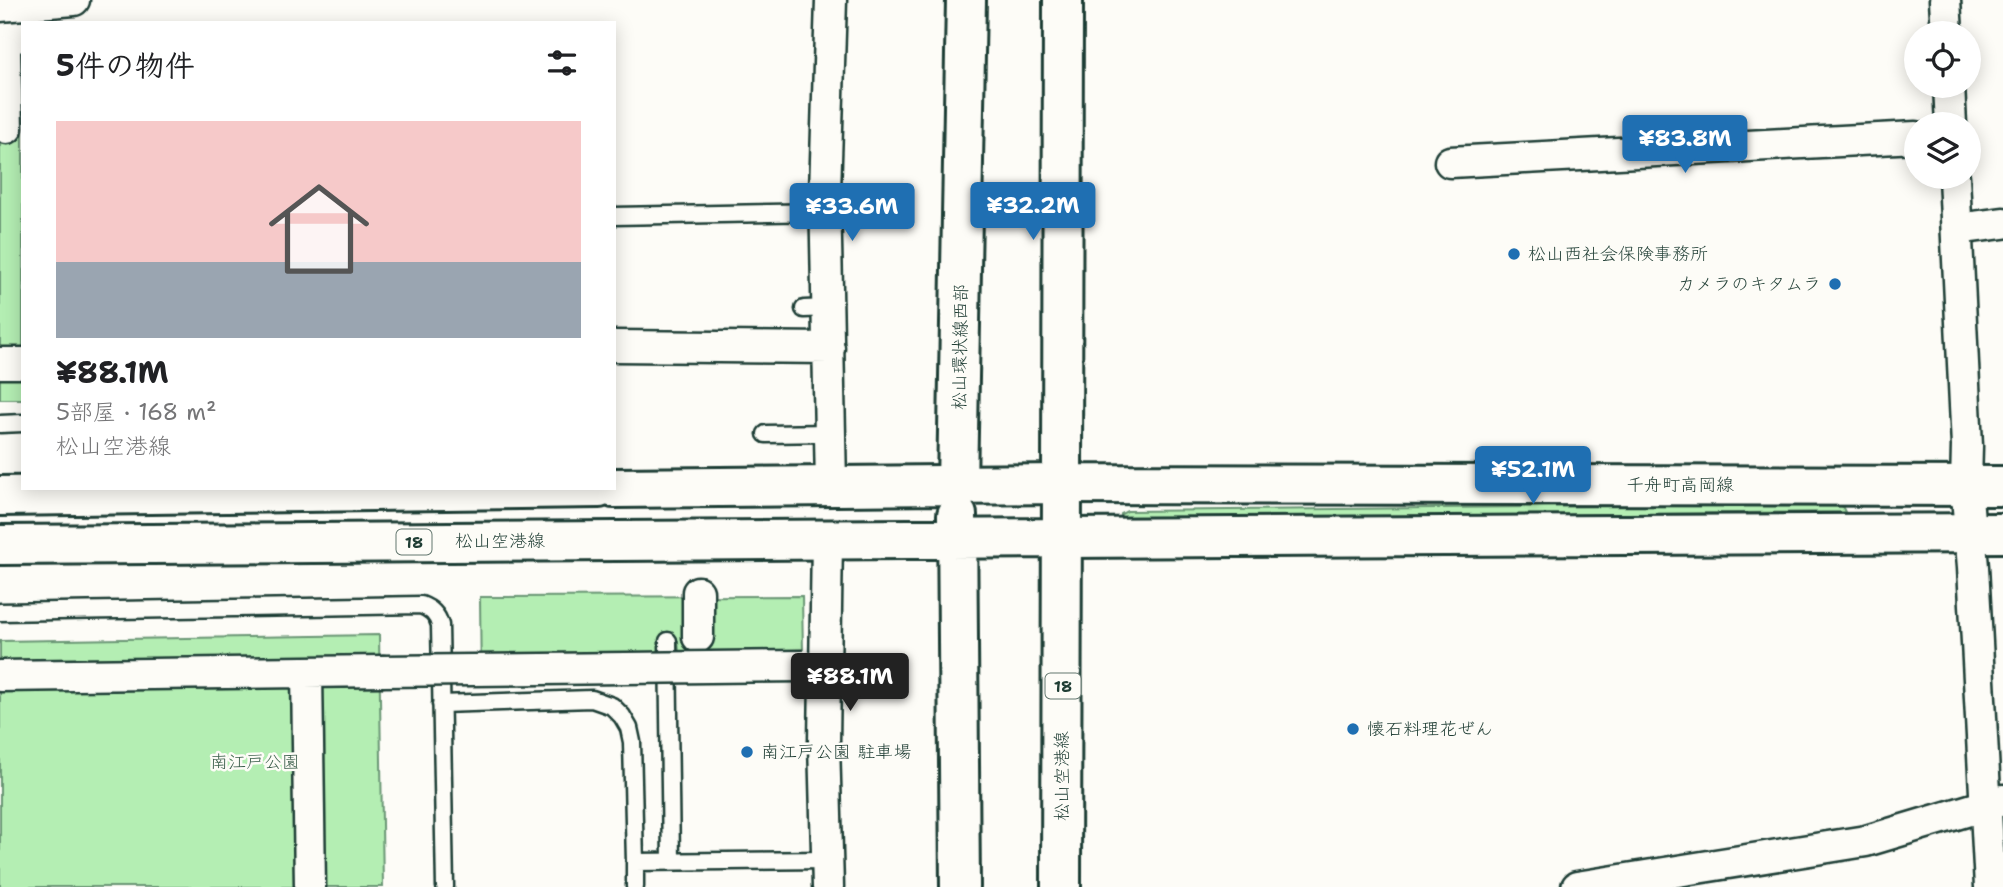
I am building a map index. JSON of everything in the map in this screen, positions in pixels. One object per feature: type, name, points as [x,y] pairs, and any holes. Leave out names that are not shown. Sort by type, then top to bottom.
[{"type":"main road","name":"松山環状線西部","points":[[957,485],[966,0]]},
{"type":"main road","points":[[616,488],[1062,484],[1063,0]]},
{"type":"main road","name":"千舟町高岡線","points":[[1062,484],[1985,486]]},
{"type":"main road","name":"松山空港線","points":[[1061,887],[1062,484]]},
{"type":"main road","points":[[957,485],[960,887]]},
{"type":"main road","points":[[0,496],[449,490]]},
{"type":"main road","points":[[1063,538],[1987,533]]},
{"type":"main road","name":"松山空港線","points":[[0,545],[1063,538]]},
{"type":"street","points":[[0,6],[73,0],[74,21]]},
{"type":"street","points":[[831,0],[826,212],[816,308],[818,348],[830,433],[831,485]]},
{"type":"street","points":[[1945,0],[1946,21]]},
{"type":"street","points":[[6,128],[8,74]]},
{"type":"street","points":[[1450,162],[1904,138]]},
{"type":"street","points":[[1955,189],[1967,446],[1985,486],[1995,802],[1990,887]]},
{"type":"street","points":[[1957,229],[2003,223]]},
{"type":"street","points":[[616,346],[697,358],[818,348]]},
{"type":"street","points":[[0,363],[21,363]]},
{"type":"street","points":[[827,539],[814,666],[824,743],[828,874]]},
{"type":"street","points":[[698,592],[699,656]]},
{"type":"street","points":[[0,676],[382,671],[699,656],[814,666]]},
{"type":"street","points":[[307,672],[310,887]]},
{"type":"street","points":[[1577,887],[1866,841],[1995,802]]},
{"type":"lane","points":[[616,216],[826,212]]},
{"type":"lane","points":[[0,424],[21,423]]},
{"type":"lane","points":[[766,434],[830,433]]},
{"type":"lane","points":[[0,612],[421,605],[431,609],[439,622],[445,887]]},
{"type":"lane","points":[[668,641],[671,861]]},
{"type":"lane","points":[[441,704],[592,699],[612,706],[626,721],[632,742],[635,887]]},
{"type":"lane","points":[[635,862],[671,861],[828,874]]},
{"type":"green space","points":[[21,93],[21,399],[0,399],[0,94]]},
{"type":"green space","points":[[1824,504],[1842,506],[1845,512],[1121,517],[1121,514],[1127,511]]},
{"type":"green space","points":[[802,596],[803,653],[680,663],[678,641],[660,640],[658,683],[481,686],[480,597]]},
{"type":"green space","name":"南江戸公園","points":[[379,635],[383,887],[0,887],[0,641]]},
{"type":"place","name":"松山西社会保険事務所","points":[[1514,254]]},
{"type":"place","name":"カメラのキタムラ","points":[[1835,284]]},
{"type":"place","name":"懐石料理花ぜん","points":[[1353,729]]},
{"type":"place","name":"南江戸公園 駐車場","points":[[747,752]]}]
